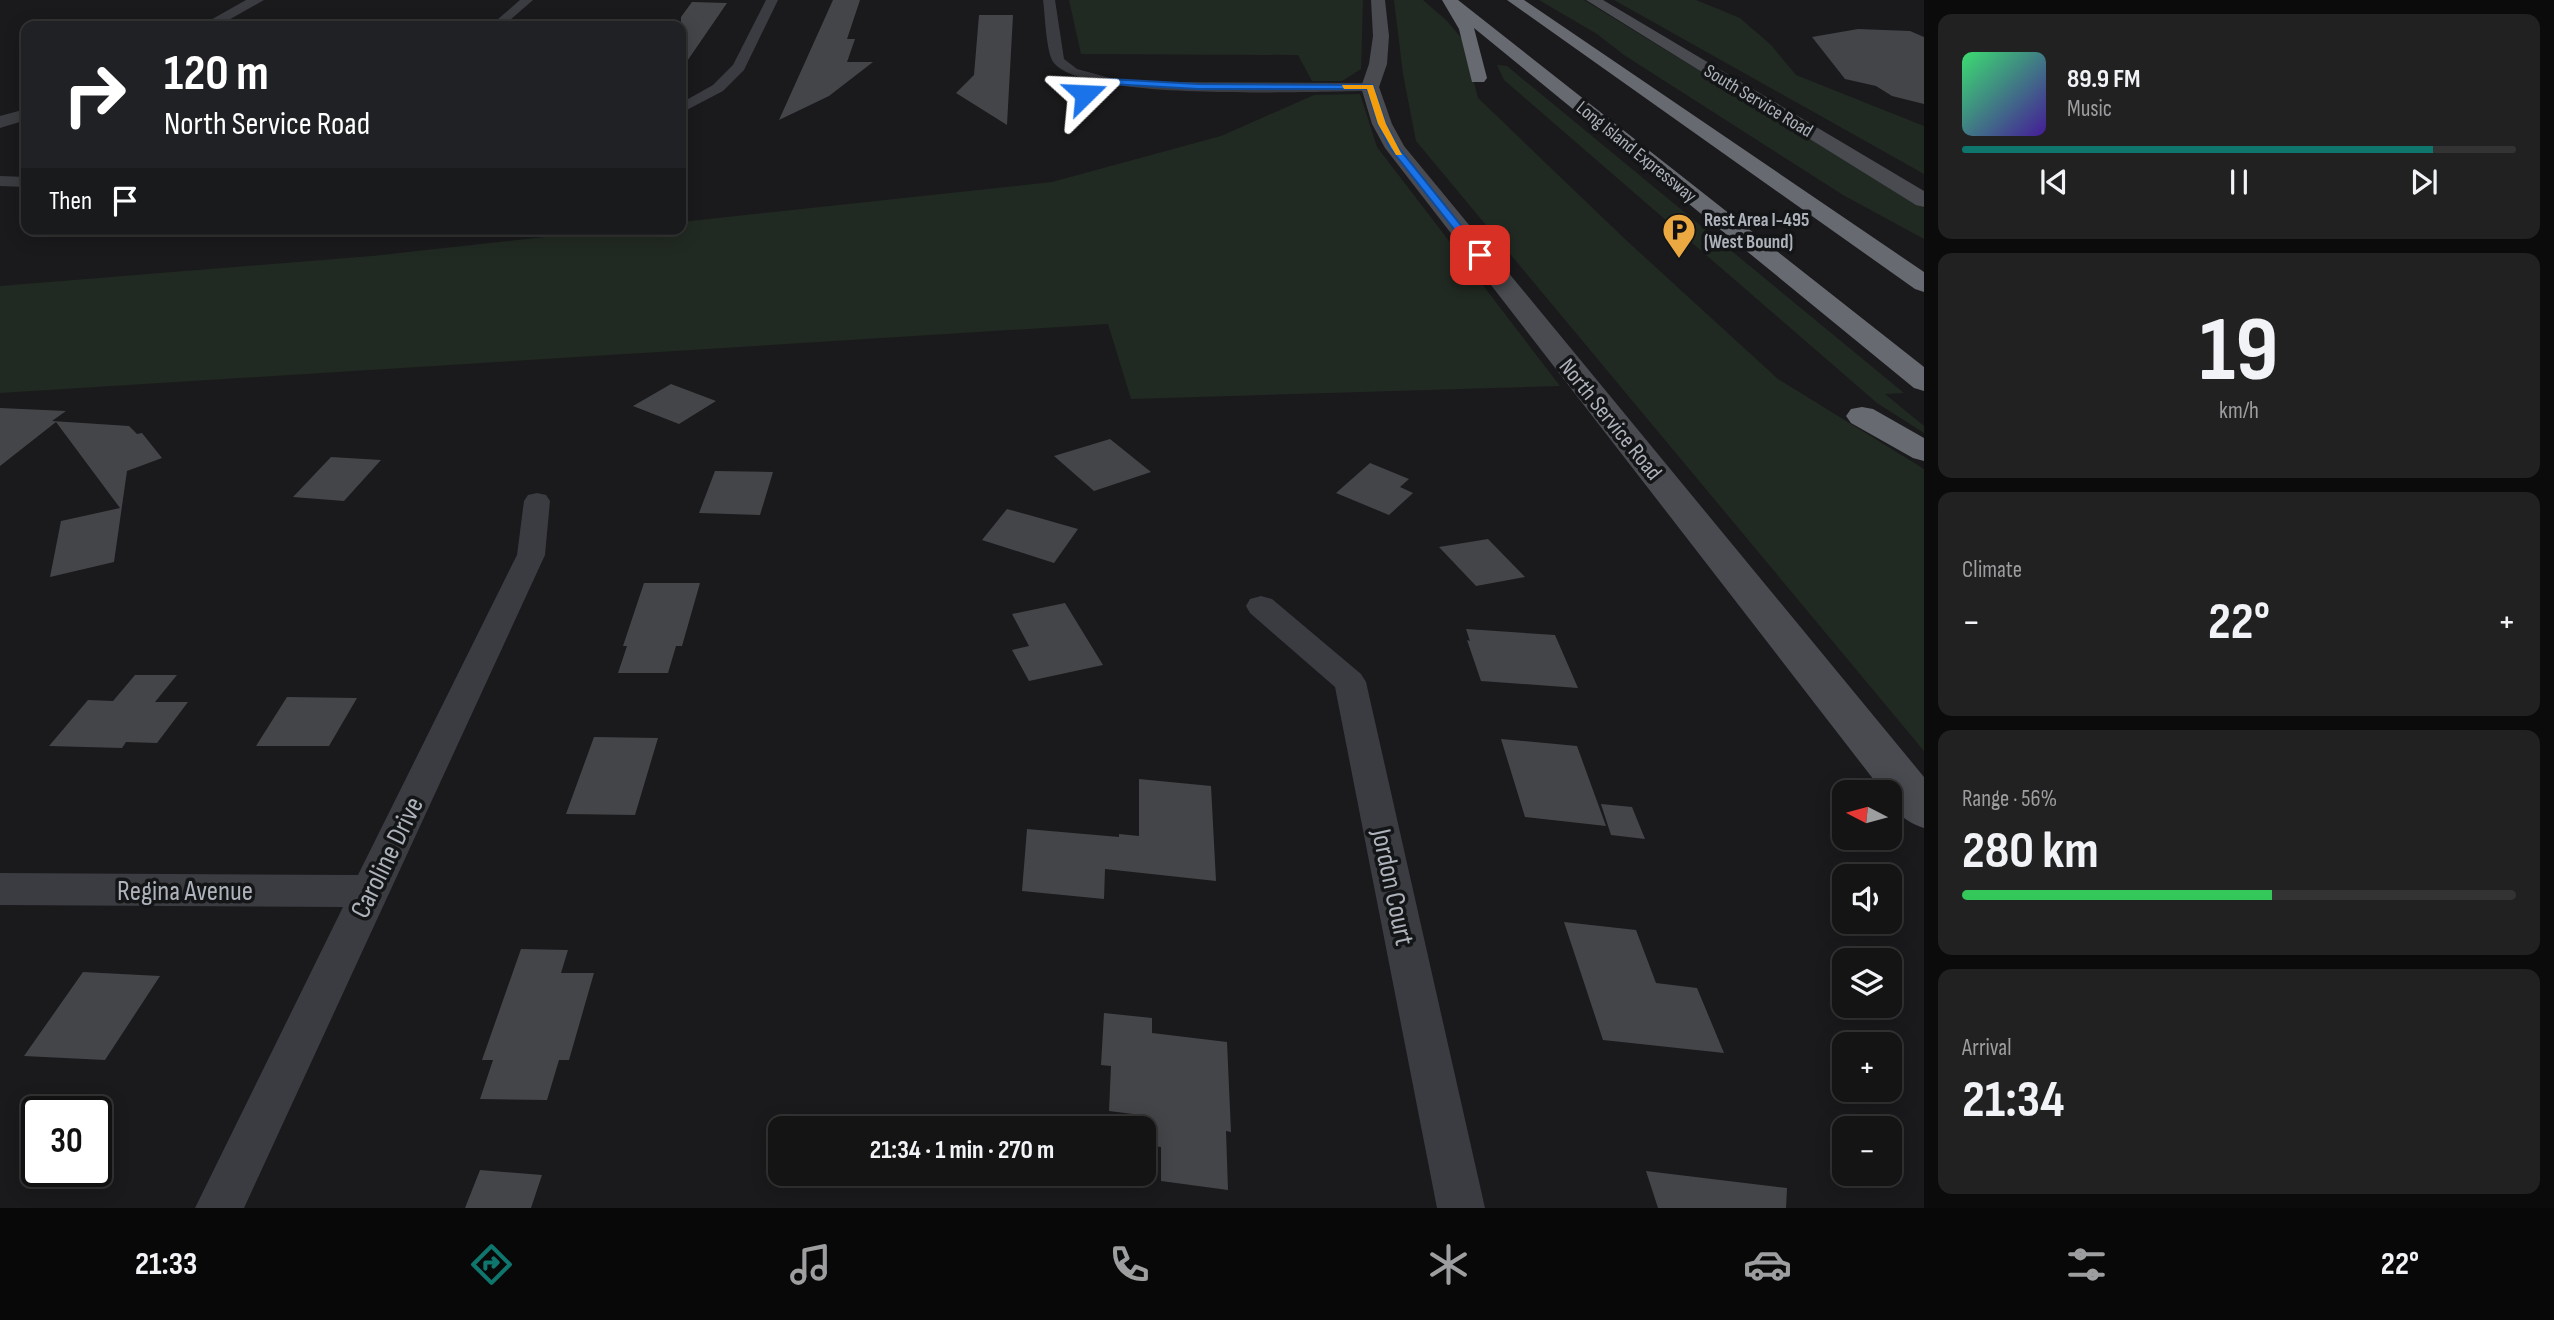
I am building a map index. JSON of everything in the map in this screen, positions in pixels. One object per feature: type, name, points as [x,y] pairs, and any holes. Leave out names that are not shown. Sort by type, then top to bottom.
[{"type":"highway","points":[[1447,0],[1467,29],[1478,78]]},
{"type":"highway","name":"Long Island Expressway","points":[[1447,0],[1924,382]]},
{"type":"highway","points":[[1514,0],[1924,284]]},
{"type":"highway","points":[[1711,136],[1887,233]]},
{"type":"highway","points":[[1862,416],[1924,451]]},
{"type":"main road","points":[[1370,87],[1378,64],[1381,36],[1378,0]]},
{"type":"main road","name":"South Service Road","points":[[1594,0],[1924,200]]},
{"type":"main road","name":"North Service Road","points":[[1370,87],[1382,124],[1395,148],[1924,810]]},
{"type":"street","points":[[217,21],[257,0]]},
{"type":"street","points":[[502,21],[527,0]]},
{"type":"street","points":[[686,106],[718,88],[739,66],[772,0]]},
{"type":"street","points":[[1049,0],[1058,60],[1072,72],[1109,82],[1198,87],[1370,87]]},
{"type":"street","points":[[1085,94],[1109,82]]},
{"type":"street","points":[[0,122],[21,116]]},
{"type":"street","points":[[0,181],[21,182]]},
{"type":"street","name":"Caroline Drive","points":[[219,1208],[531,555],[537,501]]},
{"type":"street","name":"Jordon Court","points":[[1261,606],[1350,682],[1461,1208]]},
{"type":"street","name":"Regina Avenue","points":[[0,889],[370,891]]},
{"type":"shaded area","points":[[1069,0],[1363,0],[1361,69],[1342,81],[1312,81],[1298,55],[1081,54]]},
{"type":"shaded area","points":[[1394,0],[1423,0],[1447,21],[1463,40],[1478,98],[1627,241],[1778,379],[1924,469],[1924,751],[1416,141],[1403,74]]},
{"type":"shaded area","points":[[1539,0],[1584,0],[1924,208],[1924,239],[1843,195],[1624,55],[1597,34]]},
{"type":"shaded area","points":[[1614,0],[1696,0],[1740,18],[1771,45],[1796,75],[1924,126],[1924,174]]},
{"type":"shaded area","points":[[1497,65],[1507,66],[1904,393],[1885,394],[1924,426],[1924,433],[1877,403],[1504,80]]},
{"type":"shaded area","points":[[1360,94],[1377,147],[1560,386],[1131,399],[1108,324],[0,393],[0,286],[372,256],[562,235],[686,235],[686,221],[1052,182],[1221,136],[1314,95]]},
{"type":"building","points":[[833,0],[860,0],[847,39],[855,39],[847,62],[873,62],[829,96],[779,120]]},
{"type":"building","points":[[692,2],[727,3],[686,63],[686,21],[681,21]]},
{"type":"building","points":[[979,15],[1013,15],[1007,125],[956,93],[974,75]]},
{"type":"building","points":[[1858,29],[1910,31],[1924,37],[1924,104],[1892,96],[1876,86],[1845,79],[1812,37]]},
{"type":"building","points":[[671,384],[716,401],[679,424],[633,406]]},
{"type":"building","points":[[0,408],[66,411],[52,421],[129,426],[137,434],[142,433],[162,458],[127,471],[114,562],[50,577],[61,521],[120,508],[56,422],[0,466]]},
{"type":"building","points":[[1110,439],[1151,472],[1094,491],[1054,456]]},
{"type":"building","points":[[331,457],[381,460],[344,501],[293,497]]},
{"type":"building","points":[[1370,463],[1409,479],[1400,487],[1413,493],[1389,515],[1336,493]]},
{"type":"building","points":[[715,471],[773,472],[760,515],[699,513]]},
{"type":"building","points":[[1007,509],[1078,529],[1054,563],[982,540]]},
{"type":"building","points":[[1488,539],[1525,577],[1476,586],[1439,547]]},
{"type":"building","points":[[644,583],[700,583],[682,646],[676,646],[668,673],[618,673],[627,646],[623,646]]},
{"type":"building","points":[[1065,603],[1103,665],[1029,681],[1012,650],[1029,646],[1012,614]]},
{"type":"building","points":[[1466,629],[1555,635],[1578,688],[1481,681]]},
{"type":"building","points":[[135,675],[177,675],[155,702],[188,702],[157,743],[126,742],[122,748],[49,746],[88,700],[113,701]]},
{"type":"building","points":[[287,697],[357,698],[329,746],[256,746]]},
{"type":"building","points":[[594,737],[658,738],[635,815],[566,814]]},
{"type":"building","points":[[1501,739],[1577,746],[1606,826],[1525,817]]},
{"type":"building","points":[[1139,779],[1211,786],[1216,881],[1105,869],[1104,899],[1022,891],[1027,829],[1119,837],[1119,834],[1139,836]]},
{"type":"building","points":[[1601,804],[1632,807],[1645,839],[1611,835]]},
{"type":"building","points":[[1564,922],[1636,930],[1656,983],[1697,988],[1724,1053],[1603,1040]]},
{"type":"building","points":[[521,949],[568,950],[561,973],[594,973],[569,1060],[559,1060],[547,1100],[480,1099],[493,1060],[482,1060]]},
{"type":"building","points":[[83,972],[160,976],[105,1060],[24,1056]]},
{"type":"building","points":[[1104,1013],[1152,1018],[1152,1033],[1227,1042],[1231,1132],[1226,1131],[1228,1190],[1161,1181],[1161,1147],[1156,1146],[1156,1116],[1134,1116],[1109,1111],[1111,1066],[1101,1065]]},
{"type":"building","points":[[480,1170],[542,1175],[531,1208],[465,1208]]},
{"type":"building","points":[[1646,1171],[1787,1188],[1786,1208],[1658,1208]]},
{"type":"slow traffic","points":[[1344,87],[1370,87],[1382,124],[1399,153]]},
{"type":"place","name":"Rest Area I-495 (West Bound)","points":[[1679,260]]},
{"type":"route","points":[[1085,94],[1109,82],[1198,87],[1370,87],[1382,124],[1395,148],[1480,255]]}]
